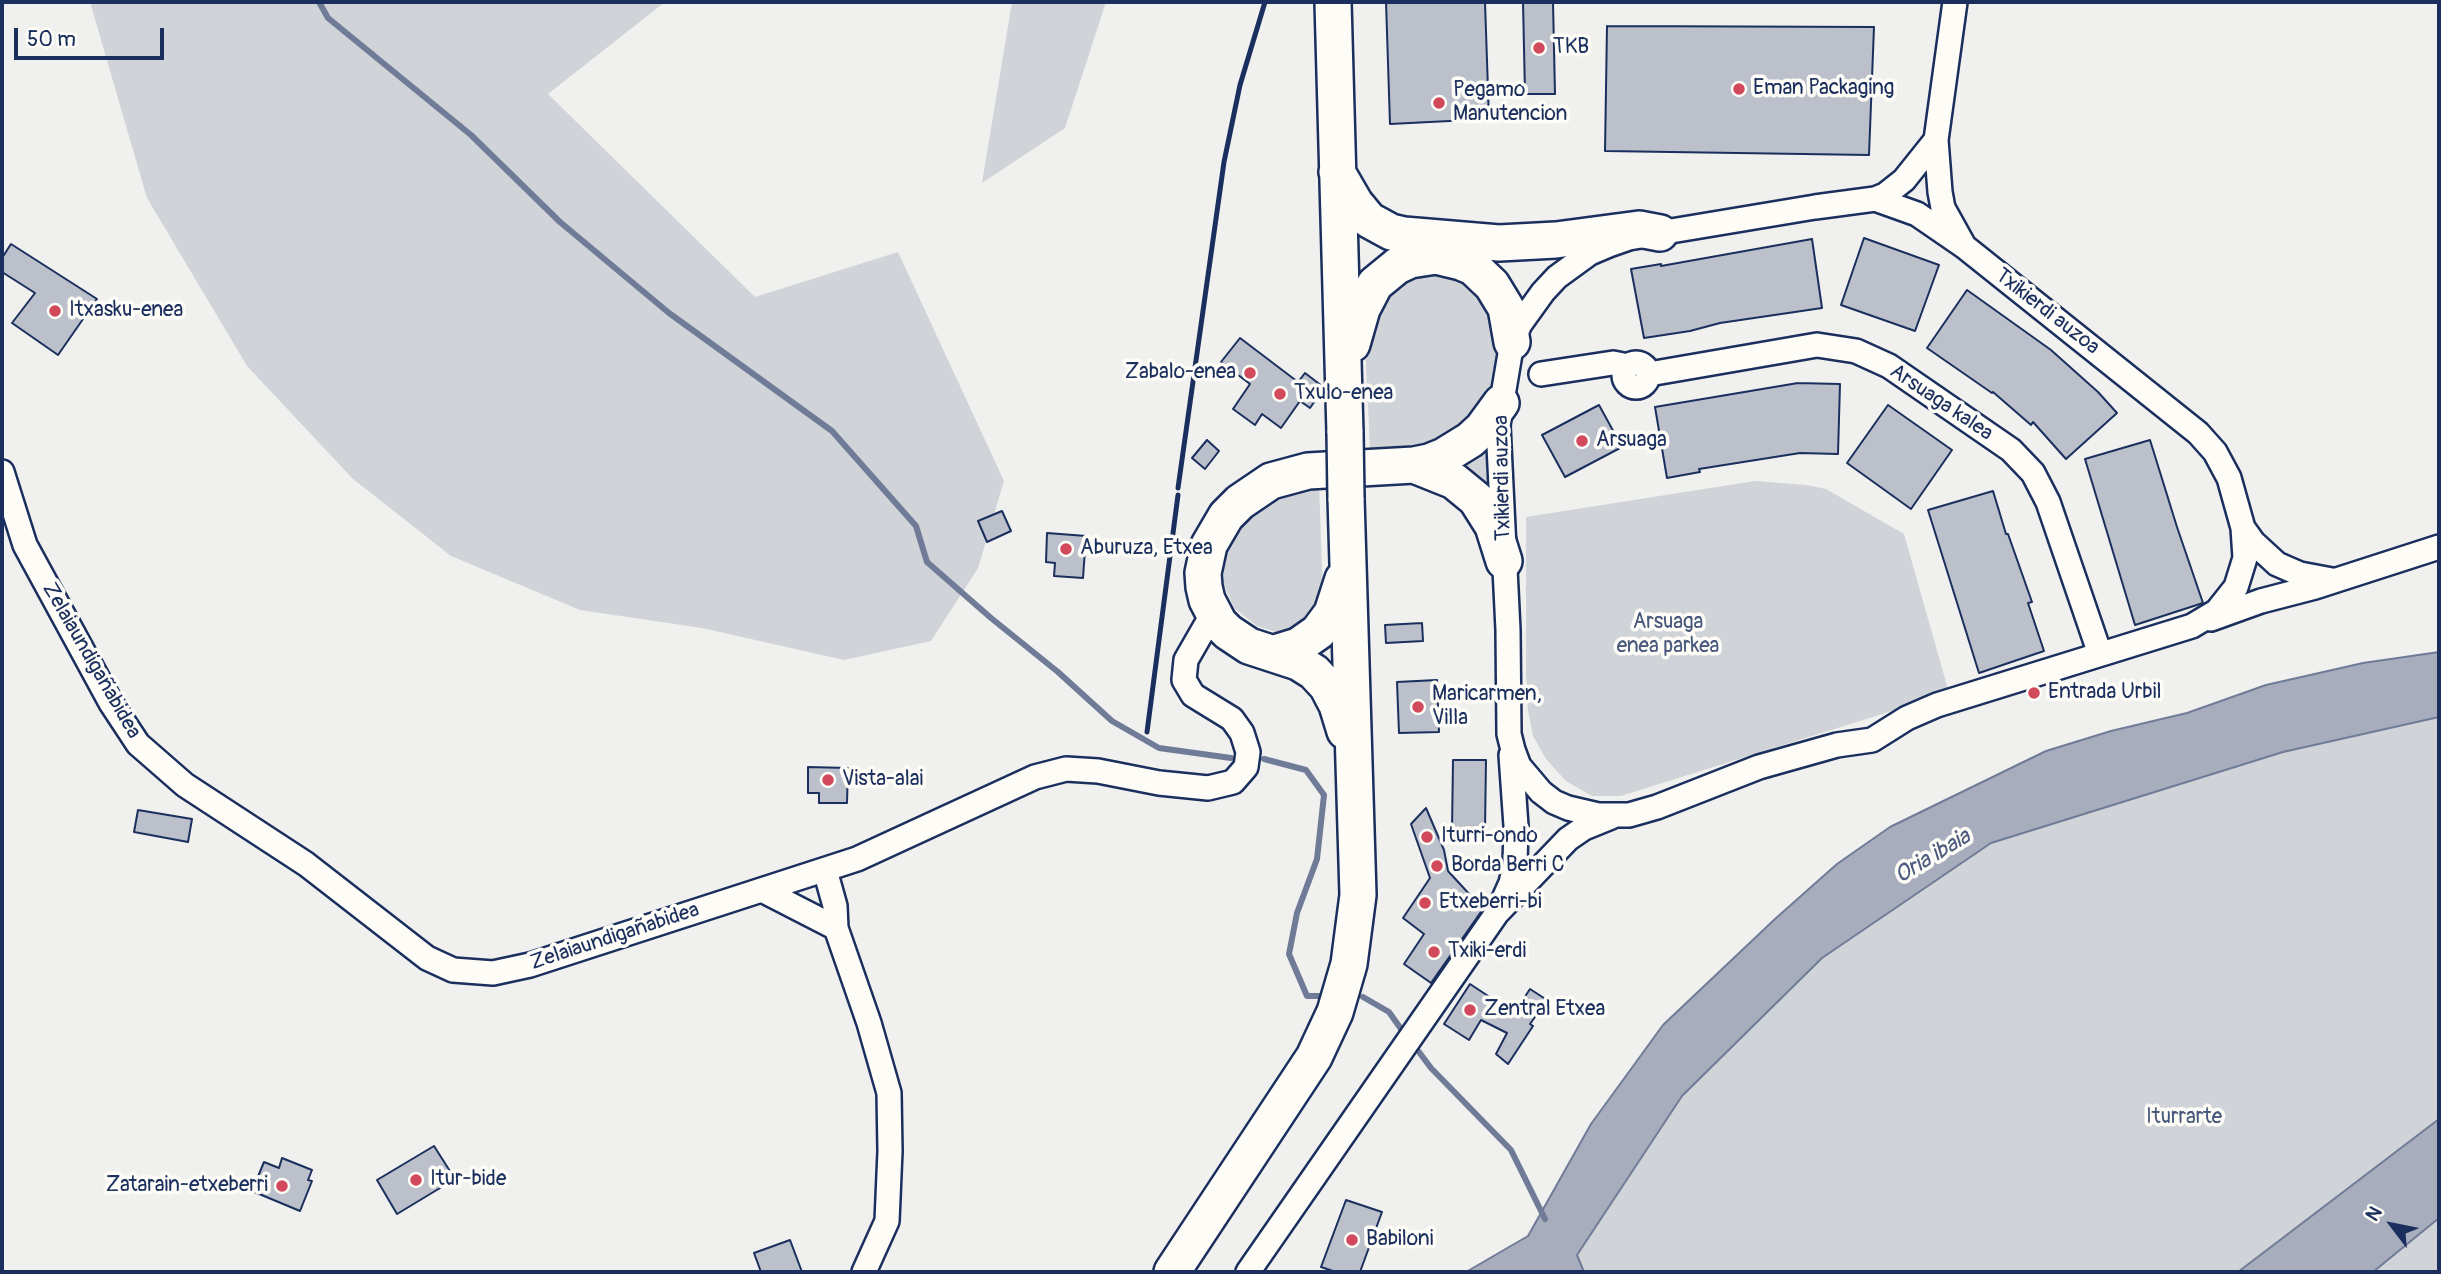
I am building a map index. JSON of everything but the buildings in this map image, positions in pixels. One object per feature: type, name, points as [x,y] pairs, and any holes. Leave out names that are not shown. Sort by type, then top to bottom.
[{"type":"highway","points":[[1172,1272],[1320,1046],[1335,1012],[1349,964],[1356,916],[1354,750],[1333,2]]},
{"type":"highway","points":[[1337,173],[1354,204],[1370,220],[1380,227],[1404,235],[1499,243],[1556,240],[1639,229],[1660,233]]},
{"type":"highway","points":[[1343,374],[1362,309],[1375,284],[1397,265],[1423,257],[1436,256],[1461,262],[1483,275],[1506,308],[1512,342]]},
{"type":"highway","points":[[1354,750],[1327,686],[1314,672],[1298,662],[1238,640],[1213,613],[1203,580],[1209,545],[1226,516],[1271,481],[1308,471],[1414,465],[1444,456],[1482,429],[1501,403]]},
{"type":"highway","points":[[1414,465],[1454,481],[1476,499],[1493,526],[1504,561]]},
{"type":"highway","points":[[1275,653],[1298,646],[1326,623],[1337,602],[1348,560]]},
{"type":"street","points":[[1952,5],[1936,140],[1943,208],[1965,247]]},
{"type":"street","points":[[1875,199],[1885,195],[1904,180],[1936,140]]},
{"type":"street","name":"Txikierdi auzoa","points":[[2192,626],[2217,611],[2236,587],[2245,558],[2243,528],[2229,478],[2215,452],[2198,433],[1965,247],[1917,214],[1875,199],[1660,233],[1609,245],[1573,264],[1543,292],[1520,324],[1512,342],[1498,425],[1509,734],[1519,766],[1541,792],[1568,808],[1614,816],[1657,807],[1772,763],[1837,745],[1872,740],[1907,718],[1937,705],[2192,626],[2261,601],[2338,579]]},
{"type":"street","name":"Arsuaga kalea","points":[[1541,374],[1613,363],[1638,370],[1817,345],[1856,351],[1889,366],[2011,450],[2033,473],[2048,502],[2101,654]]},
{"type":"street","name":"Zelaiaundigañabidea","points":[[2,472],[25,545],[111,703],[138,744],[185,785],[306,864],[427,958],[453,970],[493,973],[530,965],[825,870],[858,859],[1035,777],[1066,769],[1098,771],[1158,783],[1208,788],[1233,782],[1246,767],[1248,752],[1242,733],[1232,719],[1193,695],[1184,680],[1186,660],[1213,613]]},
{"type":"street","name":"Txikierdi auzoa","points":[[2243,528],[2252,542],[2277,564],[2300,574],[2326,580],[2338,579]]},
{"type":"street","points":[[2338,579],[2439,547]]},
{"type":"street","points":[[1497,913],[1511,883],[1515,865],[1516,826],[1509,734]]},
{"type":"street","points":[[1248,1272],[1497,913],[1568,839],[1584,828],[1614,816]]},
{"type":"street","points":[[825,870],[835,906],[836,929],[870,1023],[889,1093],[887,1221],[864,1272]]},
{"type":"street","points":[[762,890],[836,929]]},
{"type":"green space","points":[[90,2],[665,2],[548,94],[755,297],[898,252],[1004,481],[978,568],[931,641],[844,660],[702,628],[580,610],[451,556],[353,479],[247,366],[147,198]]},
{"type":"green space","points":[[1012,2],[1106,2],[1065,128],[982,183]]},
{"type":"green space","points":[[1435,269],[1480,287],[1501,333],[1498,368],[1486,400],[1460,433],[1430,447],[1370,448],[1365,346],[1390,286]]},
{"type":"green space","points":[[1488,435],[1491,504],[1456,460]]},
{"type":"green space","name":"Arsuaga enea parkea","points":[[1755,481],[1826,489],[1904,534],[1949,693],[1621,796],[1592,796],[1566,781],[1546,759],[1533,736],[1528,711],[1526,674],[1526,517]]},
{"type":"green space","points":[[1319,483],[1323,596],[1311,616],[1296,628],[1276,632],[1257,626],[1234,608],[1223,583],[1225,556],[1238,531],[1264,503],[1291,488]]},
{"type":"green space","name":"Iturrarte","points":[[2439,717],[2439,1119],[2238,1272],[1584,1272],[1577,1255],[1682,1096],[1822,958],[1992,843],[2283,752]]},
{"type":"green space","points":[[2439,1218],[2439,1272],[2373,1272]]},
{"type":"water","name":"Oria ibaia","points":[[2439,652],[2439,717],[2283,752],[1991,843],[1822,958],[1682,1096],[1577,1255],[1584,1272],[1466,1272],[1528,1236],[1591,1124],[1663,1025],[1837,864],[1890,827],[2046,751],[2111,731],[2187,713],[2266,685],[2363,663]]},
{"type":"water","points":[[2439,1119],[2439,1218],[2373,1272],[2238,1272]]},
{"type":"waterway","points":[[319,2],[328,18],[471,135],[560,222],[669,313],[832,431],[916,526],[927,562],[1112,721],[1159,748],[1231,758]]},
{"type":"waterway","points":[[1264,759],[1306,770],[1324,795],[1317,859],[1297,913],[1289,954],[1307,996],[1322,996]]},
{"type":"waterway","points":[[1363,997],[1389,1012],[1401,1029]]},
{"type":"waterway","points":[[1419,1052],[1431,1068],[1511,1150],[1545,1219]]},
{"type":"railway","points":[[1178,488],[1224,162],[1240,85],[1265,2]]},
{"type":"railway","points":[[1147,732],[1178,495]]},
{"type":"place","name":"TKB","points":[[1539,48]]},
{"type":"place","name":"Eman Packaging","points":[[1739,89]]},
{"type":"place","name":"Pegamo Manutencion","points":[[1439,103]]},
{"type":"place","name":"Itxasku-enea","points":[[55,311]]},
{"type":"place","name":"Zabalo-enea","points":[[1250,373]]},
{"type":"place","name":"Txulo-enea","points":[[1280,394]]},
{"type":"place","name":"Arsuaga","points":[[1582,441]]},
{"type":"place","name":"Aburuza, Etxea","points":[[1066,549]]},
{"type":"place","name":"Entrada Urbil","points":[[2034,693]]},
{"type":"place","name":"Maricarmen, Villa","points":[[1418,707]]},
{"type":"place","name":"Vista-alai","points":[[828,780]]},
{"type":"place","name":"Iturri-ondo","points":[[1427,837]]},
{"type":"place","name":"Borda Berri C","points":[[1437,866]]},
{"type":"place","name":"Etxeberri-bi","points":[[1425,903]]},
{"type":"place","name":"Txiki-erdi","points":[[1434,952]]},
{"type":"place","name":"Zentral Etxea","points":[[1470,1010]]},
{"type":"place","name":"Itur-bide","points":[[416,1180]]},
{"type":"place","name":"Zatarain-etxeberri","points":[[282,1186]]},
{"type":"place","name":"Babiloni","points":[[1352,1240]]}]
